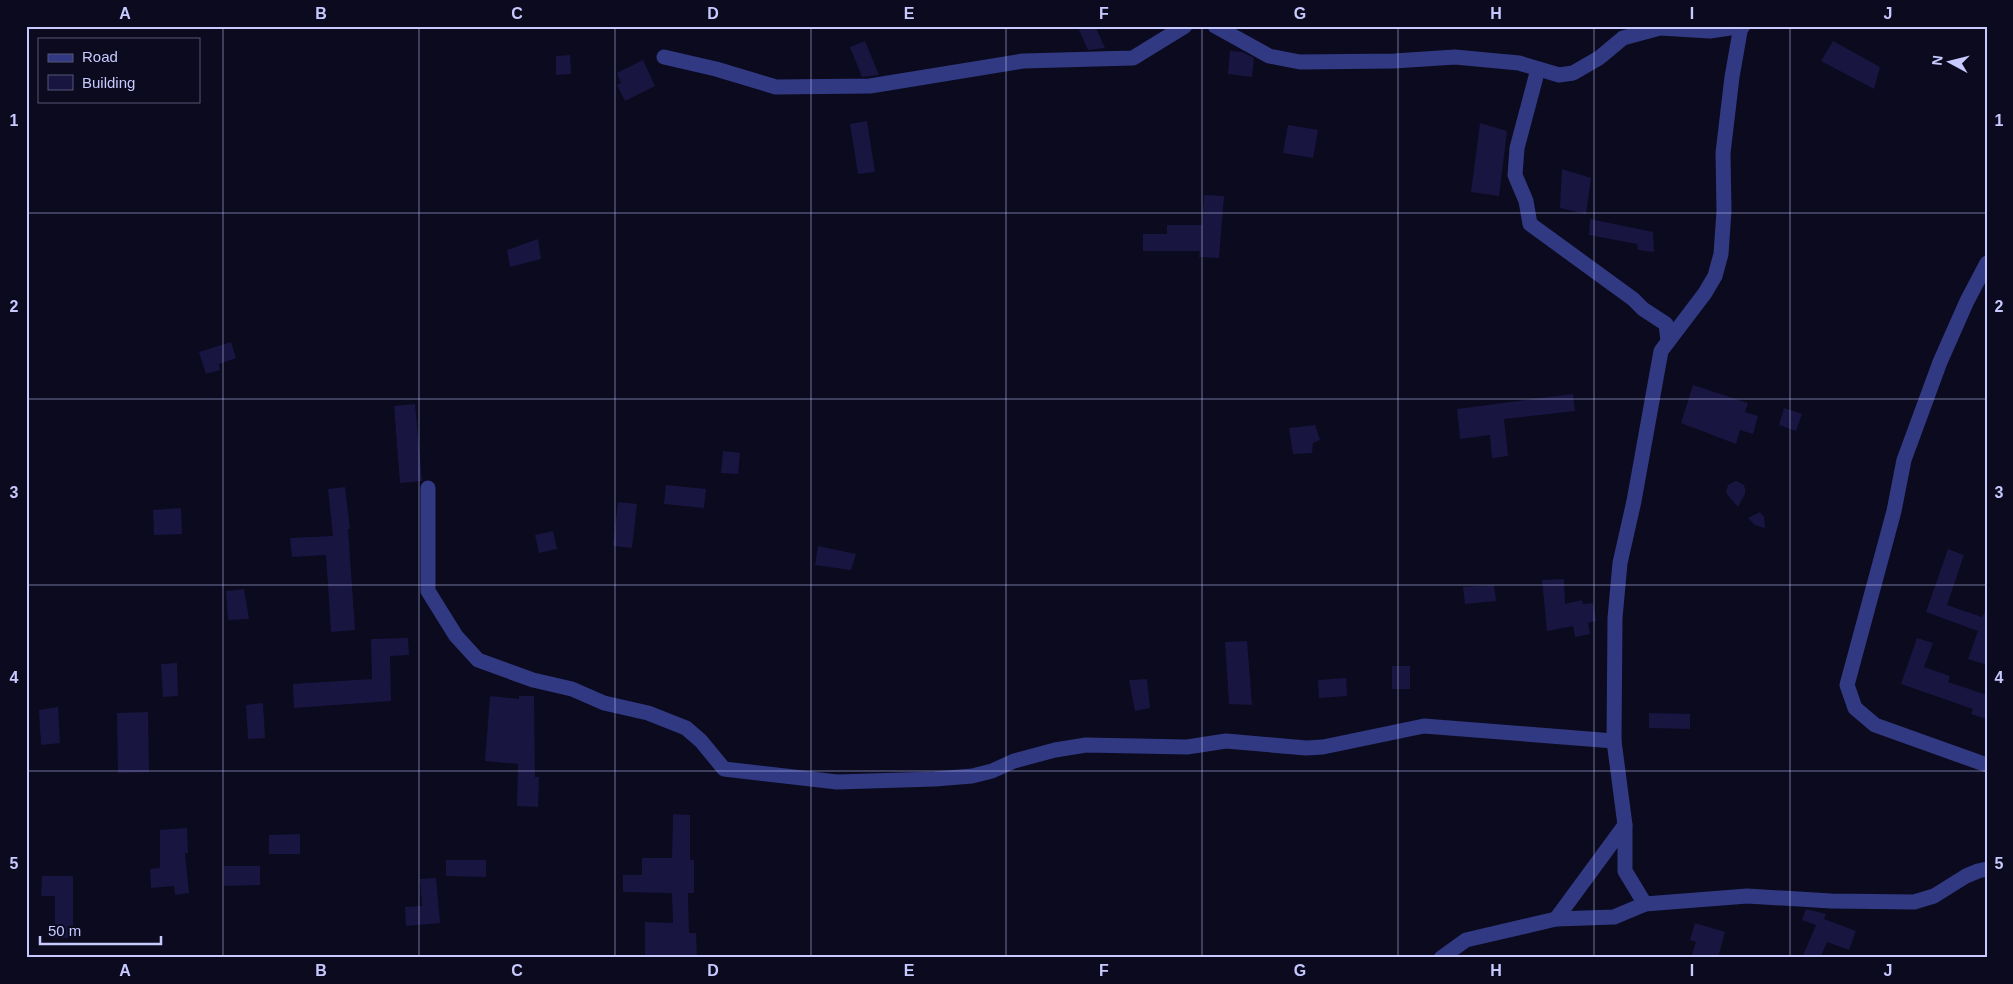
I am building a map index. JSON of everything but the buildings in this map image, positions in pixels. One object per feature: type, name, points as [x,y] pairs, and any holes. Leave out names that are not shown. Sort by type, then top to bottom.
[{"type":"street","points":[[664,57],[716,69],[776,87],[870,86],[1023,61],[1133,58],[1185,26]]},
{"type":"street","points":[[1215,26],[1269,56],[1300,62],[1455,58],[1519,63],[1559,75],[1573,73],[1600,58],[1623,38],[1660,28],[1710,32],[1741,26],[1732,77],[1723,153],[1724,211],[1721,254],[1714,276],[1704,293],[1661,351],[1634,501],[1620,564],[1615,618],[1614,741],[1625,825],[1625,871],[1645,904]]},
{"type":"street","points":[[1538,70],[1519,140],[1515,175],[1526,201],[1530,224],[1633,299],[1643,309],[1666,324],[1668,342]]},
{"type":"street","points":[[1987,263],[1967,301],[1940,362],[1904,460],[1894,511],[1847,685],[1855,708],[1875,725],[1987,765]]},
{"type":"street","points":[[428,488],[428,591],[456,636],[478,660],[533,680],[572,689],[604,703],[654,716],[686,728],[701,741],[724,769],[837,782],[935,779],[972,776],[992,772],[1014,761],[1055,750],[1086,745],[1187,747],[1226,741],[1306,748],[1323,747],[1424,726],[1614,741]]},
{"type":"street","points":[[1556,919],[1625,825]]},
{"type":"street","points":[[1441,958],[1466,940],[1556,919],[1614,917],[1645,904],[1747,896],[1831,901],[1914,902],[1934,896],[1966,876],[1987,869]]}]
